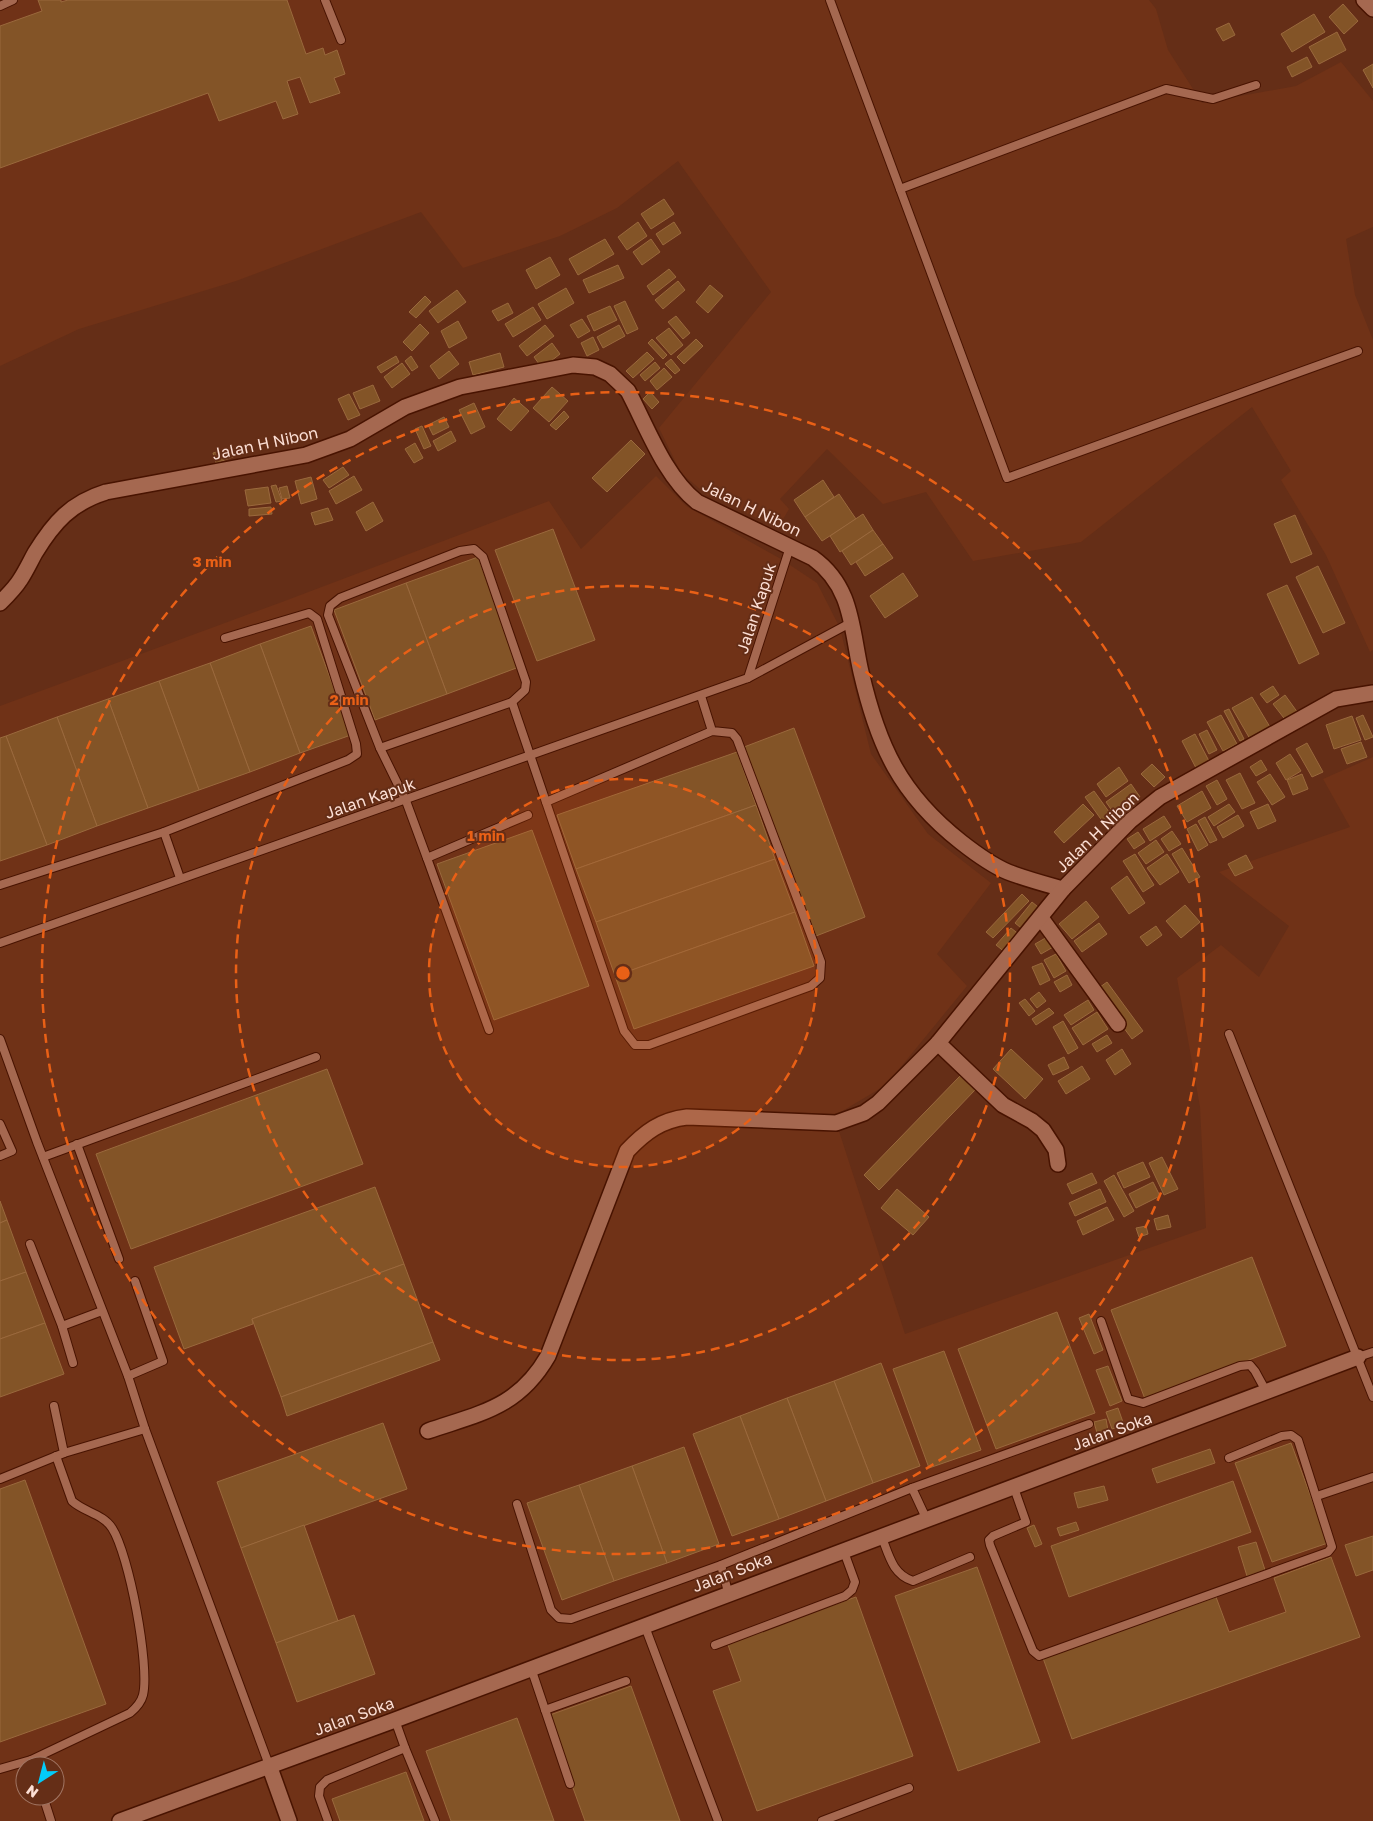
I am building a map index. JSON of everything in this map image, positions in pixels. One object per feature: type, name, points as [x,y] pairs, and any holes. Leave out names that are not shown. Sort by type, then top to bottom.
[{"type":"street","points":[[1364,0],[1373,9]]},
{"type":"street","name":"Jalan H Nibon","points":[[0,603],[20,581],[34,554],[57,522],[75,505],[87,498],[106,492],[306,455],[350,439],[405,407],[460,387],[573,365],[595,367],[620,382],[628,391],[672,476],[686,494],[697,502],[813,558],[835,578],[842,589],[852,622],[861,672],[876,725],[895,769],[914,799],[940,826],[987,861],[1008,872],[1063,889],[1130,821],[1160,797],[1336,700],[1373,693]]},
{"type":"street","points":[[428,1431],[503,1404],[539,1371],[548,1356],[627,1151],[641,1137],[670,1119],[687,1117],[836,1123],[864,1113],[878,1104],[938,1042],[1063,889]]},
{"type":"street","points":[[1041,918],[1118,1024]]},
{"type":"street","points":[[938,1042],[1003,1105],[1032,1121],[1042,1130],[1056,1150],[1058,1164]]},
{"type":"street","name":"Jalan Soka","points":[[120,1821],[395,1720],[728,1592],[1013,1485],[1267,1393],[1358,1357]]},
{"type":"street","points":[[269,1766],[289,1821]]},
{"type":"lane","points":[[0,6],[13,0]]},
{"type":"lane","points":[[325,0],[341,40]]},
{"type":"lane","points":[[830,0],[1008,478],[1358,352]]},
{"type":"lane","points":[[900,189],[1166,89],[1213,99],[1256,86]]},
{"type":"lane","name":"Jalan Kapuk","points":[[748,678],[790,547]]},
{"type":"lane","points":[[380,748],[512,702],[525,690],[526,682],[483,557],[474,549],[460,550],[340,598],[330,606],[328,616],[380,748],[406,801],[490,1030]]},
{"type":"lane","points":[[0,885],[164,832],[348,760],[357,754],[356,744],[317,619],[309,613],[225,638]]},
{"type":"lane","name":"Jalan Kapuk","points":[[0,943],[180,878],[406,801],[529,754],[701,696],[748,678],[852,622]]},
{"type":"lane","points":[[701,696],[712,731]]},
{"type":"lane","points":[[512,702],[529,754],[624,1031],[635,1046],[649,1045],[811,986],[820,978],[821,962],[737,739],[732,733],[712,731],[546,802]]},
{"type":"lane","points":[[427,858],[528,815]]},
{"type":"lane","points":[[164,832],[180,878]]},
{"type":"lane","points":[[1229,1034],[1373,1397]]},
{"type":"lane","points":[[0,1039],[43,1157],[128,1376],[145,1429],[269,1766]]},
{"type":"lane","points":[[43,1157],[316,1057]]},
{"type":"lane","points":[[0,1124],[12,1151],[0,1156]]},
{"type":"lane","points":[[77,1144],[119,1259]]},
{"type":"lane","points":[[30,1244],[62,1326],[73,1364]]},
{"type":"lane","points":[[128,1376],[164,1361],[134,1281]]},
{"type":"lane","points":[[62,1326],[102,1311]]},
{"type":"lane","points":[[1101,1321],[1128,1399],[1135,1403],[1142,1404],[1240,1366],[1250,1365],[1267,1393]]},
{"type":"lane","points":[[1358,1357],[1373,1352]]},
{"type":"lane","points":[[54,1406],[64,1452]]},
{"type":"lane","points":[[517,1504],[551,1610],[560,1618],[571,1619],[721,1565],[912,1488],[1089,1424]]},
{"type":"lane","points":[[0,1479],[64,1452],[145,1429]]},
{"type":"lane","points":[[1013,1485],[1026,1522],[993,1536],[989,1540],[1033,1651],[1039,1656],[1328,1552],[1332,1547],[1332,1542],[1298,1440],[1291,1435],[1282,1436],[1229,1458]]},
{"type":"lane","points":[[46,1756],[130,1713],[137,1707],[142,1698],[144,1686],[144,1666],[131,1586],[118,1538],[111,1526],[101,1517],[72,1501],[56,1456]]},
{"type":"lane","points":[[1317,1496],[1373,1477]]},
{"type":"lane","points":[[912,1488],[926,1518]]},
{"type":"lane","points":[[881,1535],[896,1571],[904,1578],[913,1581],[970,1557]]},
{"type":"lane","points":[[715,1645],[845,1596],[852,1590],[855,1582],[843,1550]]},
{"type":"lane","points":[[721,1565],[728,1592]]},
{"type":"lane","points":[[644,1624],[718,1821]]},
{"type":"lane","points":[[531,1668],[570,1784]]},
{"type":"lane","points":[[545,1710],[626,1681]]},
{"type":"lane","points":[[395,1720],[435,1821]]},
{"type":"lane","points":[[328,1821],[320,1796],[320,1786],[327,1780],[405,1748]]},
{"type":"lane","points":[[0,1769],[15,1766]]},
{"type":"lane","points":[[822,1821],[909,1788]]},
{"type":"lane","points":[[46,1806],[51,1821]]},
{"type":"shaded area","points":[[0,0],[1149,0],[1156,9],[1168,50],[1202,103],[1296,86],[1341,62],[1373,101],[1373,227],[1346,239],[1355,295],[1373,340],[1373,650],[1370,652],[1326,555],[1281,480],[1291,471],[1252,407],[1081,542],[973,561],[926,492],[883,504],[827,449],[780,499],[789,509],[778,528],[707,495],[681,473],[659,428],[771,292],[678,161],[617,208],[560,236],[463,268],[421,212],[236,281],[79,329],[0,366]]},
{"type":"shaded area","points":[[656,476],[686,506],[781,559],[817,583],[840,628],[871,754],[928,834],[991,883],[937,954],[967,986],[886,1085],[834,1116],[905,1334],[1206,1228],[1200,1107],[1177,978],[1221,945],[1259,977],[1289,926],[1219,872],[1350,827],[1323,779],[1373,757],[1373,1821],[0,1821],[0,706],[549,501],[581,549]]},
{"type":"building","points":[[38,0],[61,0],[61,2],[68,0],[287,0],[306,54],[323,48],[325,55],[337,50],[345,74],[334,78],[340,93],[310,103],[300,77],[287,81],[298,114],[283,119],[276,101],[219,121],[208,93],[0,168],[0,26],[42,11]]},
{"type":"building","points":[[1343,4],[1358,21],[1344,34],[1329,17]]},
{"type":"building","points":[[1314,14],[1325,32],[1292,52],[1281,34]]},
{"type":"building","points":[[1229,23],[1235,35],[1223,41],[1216,29]]},
{"type":"building","points":[[1337,32],[1346,50],[1319,64],[1309,47]]},
{"type":"building","points":[[1307,57],[1312,67],[1292,77],[1287,67]]},
{"type":"building","points":[[1373,64],[1373,88],[1363,70]]},
{"type":"building","points":[[664,199],[674,214],[651,229],[641,214]]},
{"type":"building","points":[[638,222],[647,236],[627,250],[618,237]]},
{"type":"building","points":[[674,222],[681,233],[663,245],[656,234]]},
{"type":"building","points":[[605,239],[614,254],[578,275],[569,259]]},
{"type":"building","points":[[651,239],[660,252],[642,265],[633,252]]},
{"type":"building","points":[[550,257],[560,275],[536,289],[526,270]]},
{"type":"building","points":[[618,265],[624,278],[589,293],[583,280]]},
{"type":"building","points":[[669,269],[676,277],[653,295],[647,286]]},
{"type":"building","points":[[678,281],[685,290],[663,309],[655,300]]},
{"type":"building","points":[[710,285],[723,296],[708,313],[696,302]]},
{"type":"building","points":[[566,288],[574,303],[547,319],[538,304]]},
{"type":"building","points":[[457,290],[466,302],[438,323],[429,311]]},
{"type":"building","points":[[425,296],[431,302],[416,318],[409,312]]},
{"type":"building","points":[[625,301],[638,329],[627,334],[614,306]]},
{"type":"building","points":[[508,303],[513,313],[498,321],[492,311]]},
{"type":"building","points":[[610,306],[617,320],[594,331],[587,316]]},
{"type":"building","points":[[533,307],[541,320],[513,337],[505,324]]},
{"type":"building","points":[[676,316],[690,333],[683,339],[668,322]]},
{"type":"building","points":[[582,319],[590,331],[578,338],[570,325]]},
{"type":"building","points":[[458,321],[467,338],[449,348],[441,331]]},
{"type":"building","points":[[420,324],[429,333],[412,351],[403,342]]},
{"type":"building","points":[[545,325],[554,336],[527,356],[519,346]]},
{"type":"building","points":[[619,325],[625,336],[603,348],[597,337]]},
{"type":"building","points":[[669,328],[683,345],[671,355],[656,338]]},
{"type":"building","points":[[593,337],[599,350],[587,356],[581,343]]},
{"type":"building","points":[[652,339],[667,355],[663,359],[648,343]]},
{"type":"building","points":[[696,339],[703,346],[684,364],[677,357]]},
{"type":"building","points":[[552,343],[560,354],[542,368],[534,357]]},
{"type":"building","points":[[449,351],[459,364],[439,379],[430,366]]},
{"type":"building","points":[[647,352],[654,359],[633,378],[626,371]]},
{"type":"building","points":[[500,353],[504,367],[473,375],[469,362]]},
{"type":"building","points":[[396,356],[399,362],[381,373],[377,367]]},
{"type":"building","points":[[411,356],[418,367],[412,371],[405,361]]},
{"type":"building","points":[[671,359],[680,370],[675,374],[665,364]]},
{"type":"building","points":[[655,362],[660,368],[645,381],[640,375]]},
{"type":"building","points":[[402,363],[410,374],[392,388],[384,377]]},
{"type":"building","points":[[664,368],[672,377],[657,390],[650,381]]},
{"type":"building","points":[[373,385],[380,401],[360,409],[353,393]]},
{"type":"building","points":[[552,387],[568,401],[549,422],[533,408]]},
{"type":"building","points":[[650,392],[659,402],[652,409],[643,399]]},
{"type":"building","points":[[349,394],[360,415],[348,420],[338,399]]},
{"type":"building","points":[[514,398],[529,411],[511,431],[497,419]]},
{"type":"building","points":[[474,403],[485,427],[471,434],[459,410]]},
{"type":"building","points":[[564,411],[569,417],[556,430],[550,425]]},
{"type":"building","points":[[444,417],[449,427],[433,435],[428,425]]},
{"type":"building","points":[[422,426],[431,446],[424,449],[415,429]]},
{"type":"building","points":[[451,431],[456,441],[438,451],[433,441]]},
{"type":"building","points":[[631,440],[645,454],[607,492],[592,478]]},
{"type":"building","points":[[415,443],[423,458],[414,463],[405,449]]},
{"type":"building","points":[[233,447],[236,456],[216,463],[213,453]]},
{"type":"building","points":[[343,467],[349,475],[329,488],[323,480]]},
{"type":"building","points":[[354,476],[362,490],[336,504],[329,491]]},
{"type":"building","points":[[311,477],[317,499],[301,504],[295,481]]},
{"type":"building","points":[[823,480],[834,497],[805,517],[794,500]]},
{"type":"building","points":[[276,485],[282,501],[276,502],[271,486]]},
{"type":"building","points":[[287,486],[290,498],[282,499],[279,488]]},
{"type":"building","points":[[268,487],[271,503],[248,506],[245,490]]},
{"type":"building","points":[[839,494],[856,519],[822,541],[805,517]]},
{"type":"building","points":[[373,502],[383,521],[366,531],[356,512]]},
{"type":"building","points":[[271,507],[272,514],[249,516],[249,509]]},
{"type":"building","points":[[328,508],[333,520],[315,525],[311,513]]},
{"type":"building","points":[[863,514],[873,530],[840,552],[830,536]]},
{"type":"building","points":[[1295,515],[1312,554],[1291,563],[1274,524]]},
{"type":"building","points":[[553,529],[595,640],[537,661],[495,550]]},
{"type":"building","points":[[873,530],[883,544],[851,565],[842,551]]},
{"type":"building","points":[[883,544],[893,558],[865,576],[856,562]]},
{"type":"building","points":[[478,557],[519,667],[447,694],[406,583]]},
{"type":"building","points":[[1318,566],[1345,623],[1323,633],[1296,577]]},
{"type":"building","points":[[903,573],[918,596],[885,618],[870,596]]},
{"type":"building","points":[[406,583],[447,694],[375,720],[334,610]]},
{"type":"building","points":[[1287,585],[1319,654],[1299,664],[1267,594]]},
{"type":"building","points":[[311,626],[351,735],[300,753],[260,644]]},
{"type":"building","points":[[260,644],[300,753],[250,772],[210,663]]},
{"type":"building","points":[[210,663],[250,772],[199,790],[159,681]]},
{"type":"building","points":[[159,681],[199,790],[148,808],[108,699]]},
{"type":"building","points":[[1273,686],[1279,695],[1267,703],[1260,694]]},
{"type":"building","points":[[1285,695],[1298,713],[1287,722],[1273,704]]},
{"type":"building","points":[[1252,697],[1270,727],[1250,739],[1232,708]]},
{"type":"building","points":[[108,699],[148,808],[97,826],[57,717]]},
{"type":"building","points":[[1229,709],[1244,739],[1240,741],[1224,711]]},
{"type":"building","points":[[1221,715],[1237,744],[1223,751],[1207,722]]},
{"type":"building","points":[[1363,715],[1373,737],[1365,740],[1356,718]]},
{"type":"building","points":[[1352,716],[1361,740],[1334,749],[1326,725]]},
{"type":"building","points":[[57,717],[97,826],[47,845],[6,736]]},
{"type":"building","points":[[794,728],[865,917],[816,936],[744,747]]},
{"type":"building","points":[[1207,730],[1217,750],[1209,754],[1199,734]]},
{"type":"building","points":[[1195,734],[1209,761],[1196,768],[1182,741]]},
{"type":"building","points":[[6,736],[47,845],[0,861],[0,738]]},
{"type":"building","points":[[1361,742],[1367,757],[1347,764],[1341,749]]},
{"type":"building","points":[[1307,743],[1323,772],[1312,777],[1296,749]]},
{"type":"building","points":[[737,752],[756,805],[576,869],[557,815]]},
{"type":"building","points":[[1290,754],[1301,771],[1286,780],[1276,763]]},
{"type":"building","points":[[1261,760],[1267,770],[1256,776],[1250,767]]},
{"type":"building","points":[[1152,764],[1165,777],[1154,787],[1141,774]]},
{"type":"building","points":[[1119,767],[1128,781],[1106,797],[1097,784]]},
{"type":"building","points":[[1240,773],[1255,803],[1242,809],[1226,780]]},
{"type":"building","points":[[1270,774],[1285,797],[1272,805],[1257,782]]},
{"type":"building","points":[[1302,774],[1308,789],[1293,795],[1287,780]]},
{"type":"building","points":[[1217,780],[1227,799],[1217,805],[1206,786]]},
{"type":"building","points":[[1131,784],[1140,797],[1115,815],[1106,802]]},
{"type":"building","points":[[1094,791],[1112,816],[1103,822],[1085,797]]},
{"type":"building","points":[[1202,791],[1211,808],[1187,822],[1177,806]]},
{"type":"building","points":[[1083,804],[1094,815],[1064,843],[1054,832]]},
{"type":"building","points":[[1229,804],[1235,812],[1214,826],[1208,817]]},
{"type":"building","points":[[1268,804],[1276,821],[1258,829],[1250,812]]},
{"type":"building","points":[[756,805],[775,859],[596,922],[576,869]]},
{"type":"building","points":[[1238,815],[1244,826],[1223,838],[1217,827]]},
{"type":"building","points":[[1164,816],[1171,827],[1150,841],[1143,829]]},
{"type":"building","points":[[1205,817],[1217,840],[1210,843],[1198,821]]},
{"type":"building","points":[[1196,824],[1208,845],[1198,851],[1187,829]]},
{"type":"building","points":[[532,830],[589,986],[494,1020],[437,864]]},
{"type":"building","points":[[1172,831],[1181,844],[1169,851],[1161,839]]},
{"type":"building","points":[[1138,832],[1145,842],[1134,849],[1127,839]]},
{"type":"building","points":[[1156,840],[1164,852],[1146,864],[1138,853]]},
{"type":"building","points":[[1182,848],[1200,877],[1189,883],[1172,854]]},
{"type":"building","points":[[1135,854],[1154,885],[1143,892],[1123,861]]},
{"type":"building","points":[[1167,854],[1179,872],[1160,885],[1147,868]]},
{"type":"building","points":[[1246,855],[1253,868],[1235,876],[1228,864]]},
{"type":"building","points":[[775,859],[795,912],[615,976],[596,922]]},
{"type":"building","points":[[1127,876],[1145,903],[1129,914],[1111,888]]},
{"type":"building","points":[[1022,894],[1029,901],[993,938],[986,932]]},
{"type":"building","points":[[1086,901],[1099,917],[1072,939],[1059,924]]},
{"type":"building","points":[[1032,902],[1043,911],[1026,932],[1015,923]]},
{"type":"building","points":[[1185,905],[1200,922],[1181,938],[1166,921]]},
{"type":"building","points":[[795,912],[814,966],[634,1029],[615,976]]},
{"type":"building","points":[[1099,923],[1107,934],[1082,952],[1074,941]]},
{"type":"building","points":[[1156,926],[1162,935],[1147,946],[1140,937]]},
{"type":"building","points":[[1011,928],[1021,936],[1006,953],[996,945]]},
{"type":"building","points":[[1049,936],[1055,946],[1041,954],[1035,944]]},
{"type":"building","points":[[1056,954],[1066,971],[1054,978],[1044,960]]},
{"type":"building","points":[[1042,963],[1050,980],[1040,985],[1032,967]]},
{"type":"building","points":[[1067,975],[1072,985],[1060,992],[1054,982]]},
{"type":"building","points":[[1107,982],[1143,1031],[1132,1039],[1096,990]]},
{"type":"building","points":[[1039,992],[1046,1001],[1037,1008],[1030,999]]},
{"type":"building","points":[[1025,999],[1035,1011],[1029,1016],[1019,1003]]},
{"type":"building","points":[[1088,1000],[1094,1010],[1071,1025],[1064,1015]]},
{"type":"building","points":[[1049,1008],[1054,1013],[1036,1025],[1032,1019]]},
{"type":"building","points":[[1097,1012],[1108,1029],[1083,1045],[1072,1028]]},
{"type":"building","points":[[1063,1021],[1078,1048],[1068,1054],[1053,1027]]},
{"type":"building","points":[[1107,1035],[1112,1043],[1097,1052],[1092,1044]]},
{"type":"building","points":[[1011,1049],[1043,1079],[1025,1099],[993,1069]]},
{"type":"building","points":[[1122,1049],[1131,1064],[1115,1075],[1106,1060]]},
{"type":"building","points":[[1064,1057],[1069,1068],[1053,1075],[1048,1065]]},
{"type":"building","points":[[1082,1066],[1090,1079],[1066,1094],[1058,1081]]},
{"type":"building","points":[[327,1069],[363,1164],[131,1249],[96,1154]]},
{"type":"building","points":[[960,1076],[975,1090],[879,1190],[864,1175]]},
{"type":"building","points":[[1162,1157],[1178,1189],[1164,1195],[1149,1163]]},
{"type":"building","points":[[1143,1162],[1150,1177],[1124,1188],[1117,1173]]},
{"type":"building","points":[[1092,1173],[1097,1183],[1072,1194],[1067,1184]]},
{"type":"building","points":[[1114,1175],[1134,1211],[1124,1217],[1104,1181]]},
{"type":"building","points":[[1153,1182],[1160,1196],[1136,1208],[1129,1194]]},
{"type":"building","points":[[375,1187],[404,1264],[252,1319],[253,1324],[184,1349],[154,1267]]},
{"type":"building","points":[[897,1189],[929,1217],[913,1235],[881,1208]]},
{"type":"building","points":[[1100,1189],[1106,1202],[1075,1216],[1069,1203]]},
{"type":"building","points":[[0,1201],[7,1220],[0,1223]]},
{"type":"building","points":[[1107,1207],[1114,1220],[1083,1235],[1077,1221]]},
{"type":"building","points":[[1168,1215],[1171,1227],[1157,1230],[1154,1219]]},
{"type":"building","points":[[7,1220],[26,1272],[0,1281],[0,1223]]},
{"type":"building","points":[[1146,1226],[1148,1234],[1139,1237],[1136,1228]]},
{"type":"building","points":[[1252,1257],[1286,1346],[1145,1399],[1111,1310]]},
{"type":"building","points":[[404,1264],[433,1342],[281,1397],[252,1319]]},
{"type":"building","points":[[26,1272],[45,1323],[0,1339],[0,1281]]},
{"type":"building","points":[[1057,1312],[1095,1413],[996,1449],[958,1349]]},
{"type":"building","points":[[1089,1314],[1103,1350],[1094,1354],[1079,1318]]},
{"type":"building","points":[[45,1323],[64,1374],[0,1397],[0,1339]]},
{"type":"building","points":[[433,1342],[440,1360],[287,1416],[281,1397]]},
{"type":"building","points":[[944,1351],[981,1450],[929,1468],[893,1369]]},
{"type":"building","points":[[881,1363],[920,1466],[873,1483],[834,1381]]},
{"type":"building","points":[[1108,1366],[1122,1401],[1110,1406],[1096,1370]]},
{"type":"building","points":[[834,1381],[873,1483],[826,1501],[787,1398]]},
{"type":"building","points":[[787,1398],[826,1501],[779,1519],[740,1416]]},
{"type":"building","points":[[1118,1408],[1124,1425],[1112,1429],[1106,1412]]},
{"type":"building","points":[[740,1416],[779,1519],[732,1536],[693,1434]]},
{"type":"building","points":[[1106,1419],[1108,1430],[1097,1433],[1094,1422]]},
{"type":"building","points":[[383,1423],[407,1489],[241,1548],[217,1482]]},
{"type":"building","points":[[1291,1443],[1328,1543],[1272,1562],[1235,1463]]},
{"type":"building","points":[[684,1447],[719,1544],[667,1563],[632,1466]]},
{"type":"building","points":[[1210,1449],[1215,1463],[1157,1483],[1152,1469]]},
{"type":"building","points":[[632,1466],[667,1563],[614,1581],[579,1485]]},
{"type":"building","points":[[25,1480],[106,1704],[0,1742],[0,1489]]},
{"type":"building","points":[[1233,1481],[1251,1532],[1069,1597],[1051,1546]]},
{"type":"building","points":[[579,1485],[614,1581],[562,1600],[527,1503]]},
{"type":"building","points":[[1104,1486],[1108,1500],[1078,1508],[1074,1493]]},
{"type":"building","points":[[1076,1522],[1079,1530],[1060,1536],[1057,1528]]},
{"type":"building","points":[[304,1525],[338,1621],[276,1643],[241,1548]]},
{"type":"building","points":[[1034,1525],[1042,1544],[1035,1547],[1027,1528]]},
{"type":"building","points":[[1373,1536],[1373,1570],[1356,1576],[1345,1545]]},
{"type":"building","points":[[1256,1542],[1265,1570],[1247,1576],[1238,1547]]},
{"type":"building","points":[[1331,1557],[1360,1637],[1072,1739],[1043,1658],[1216,1597],[1229,1632],[1286,1612],[1274,1578]]},
{"type":"building","points":[[977,1567],[1040,1742],[958,1771],[895,1596]]},
{"type":"building","points":[[856,1597],[913,1756],[757,1811],[713,1691],[741,1681],[727,1642]]},
{"type":"building","points":[[354,1615],[375,1674],[297,1702],[276,1643]]},
{"type":"building","points":[[631,1686],[680,1821],[585,1821],[547,1716]]},
{"type":"building","points":[[517,1718],[554,1821],[451,1821],[426,1751]]},
{"type":"building","points":[[406,1772],[424,1821],[340,1821],[332,1799]]}]
